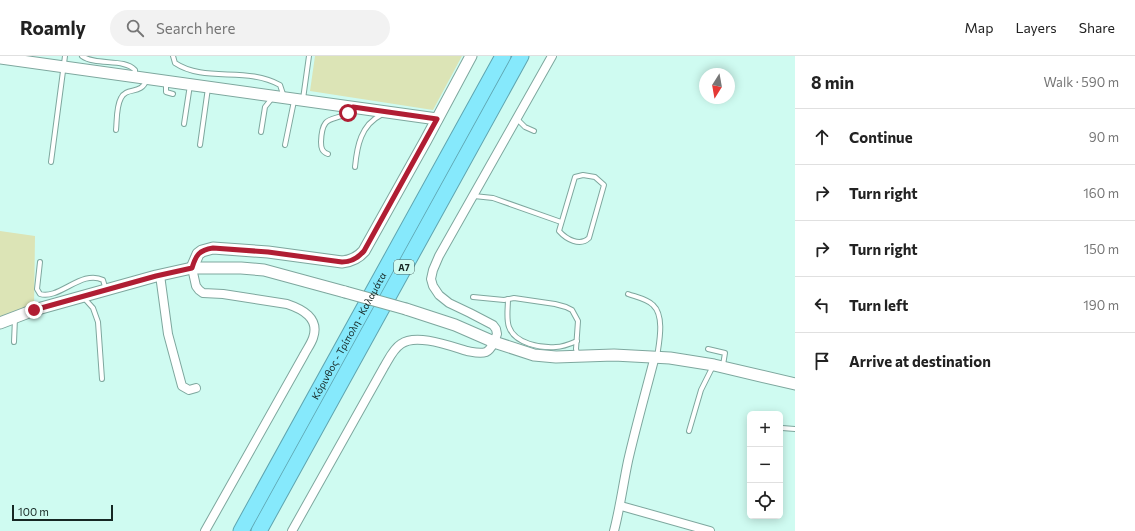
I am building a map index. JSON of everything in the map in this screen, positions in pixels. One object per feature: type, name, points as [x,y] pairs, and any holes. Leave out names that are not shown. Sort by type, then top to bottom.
[{"type":"highway","name":"Κόρινθος - Τρίπολη - Καλαμάτα","points":[[242,531],[504,56]]},
{"type":"highway","name":"Κόρινθος - Τρίπολη - Καλαμάτα","points":[[259,531],[520,56]]},
{"type":"street","points":[[205,531],[304,355],[315,330],[314,324],[306,312],[287,304],[230,295],[203,293],[196,286],[192,268],[194,261],[202,250],[213,248],[268,252],[342,262],[349,262],[355,259],[364,251],[471,56]]},
{"type":"street","points":[[292,531],[384,367],[399,345],[412,340],[425,341],[482,353],[489,349],[494,342],[497,334],[495,327],[446,302],[437,293],[432,282],[432,273],[438,256],[474,196],[552,56]]},
{"type":"street","points":[[0,58],[65,61],[135,77],[437,119]]},
{"type":"street","points":[[0,323],[34,310],[160,275],[192,268],[241,268],[264,270],[406,310],[455,325],[494,342],[534,355],[556,357],[614,355],[656,357],[718,366],[795,384]]},
{"type":"street","points":[[160,275],[168,334],[182,386],[189,390],[196,388]]},
{"type":"street","points":[[614,531],[621,506],[628,463],[656,357]]},
{"type":"street","points":[[621,506],[710,531]]},
{"type":"street","points":[[618,515],[620,531]]},
{"type":"lane","points":[[82,56],[92,60],[129,66],[135,70],[135,77]]},
{"type":"lane","points":[[173,56],[175,63],[186,70],[211,74],[256,76],[267,79],[280,85],[289,98]]},
{"type":"lane","points":[[285,145],[289,98],[309,56]]},
{"type":"lane","points":[[51,162],[65,61]]},
{"type":"lane","points":[[116,130],[118,106],[121,97],[126,93],[141,89],[147,78]]},
{"type":"lane","points":[[166,81],[166,92],[173,94]]},
{"type":"lane","points":[[184,124],[190,84]]},
{"type":"lane","points":[[200,146],[208,87]]},
{"type":"lane","points":[[261,132],[265,107],[289,98]]},
{"type":"lane","points":[[328,154],[323,151],[321,146],[322,130],[326,122],[333,117],[345,115],[353,107]]},
{"type":"lane","points":[[355,167],[356,152],[360,138],[365,129],[379,116],[387,112]]},
{"type":"lane","points":[[516,119],[525,127],[534,131]]},
{"type":"lane","points":[[587,175],[595,177],[602,182],[604,185],[589,238],[586,241],[581,242],[568,239],[558,230],[561,222],[574,177],[587,175]]},
{"type":"lane","points":[[474,196],[492,198],[561,222]]},
{"type":"lane","points":[[40,262],[37,289],[40,294],[47,295],[79,281],[94,278],[102,280],[106,290]]},
{"type":"lane","points":[[628,294],[650,302],[656,309],[660,322],[656,357]]},
{"type":"lane","points":[[82,297],[93,308],[98,322],[102,379]]},
{"type":"lane","points":[[473,298],[514,298],[555,304],[572,310],[578,321],[578,356]]},
{"type":"lane","points":[[508,299],[509,328],[516,337],[522,341],[540,347],[557,347],[577,341]]},
{"type":"lane","points":[[14,342],[15,318]]},
{"type":"lane","points":[[689,431],[701,390],[718,366],[724,353],[718,350],[708,349]]},
{"type":"lane","points":[[783,428],[795,429]]},
{"type":"green space","points":[[315,56],[462,56],[433,110],[310,91]]},
{"type":"green space","points":[[510,56],[514,56],[252,531],[248,531]]},
{"type":"green space","points":[[0,231],[35,236],[34,308],[0,320]]},
{"type":"route","points":[[34,310],[156,276],[192,268],[194,261],[202,250],[213,248],[268,252],[342,262],[349,262],[355,259],[364,251],[437,119],[353,107],[348,113]]}]
